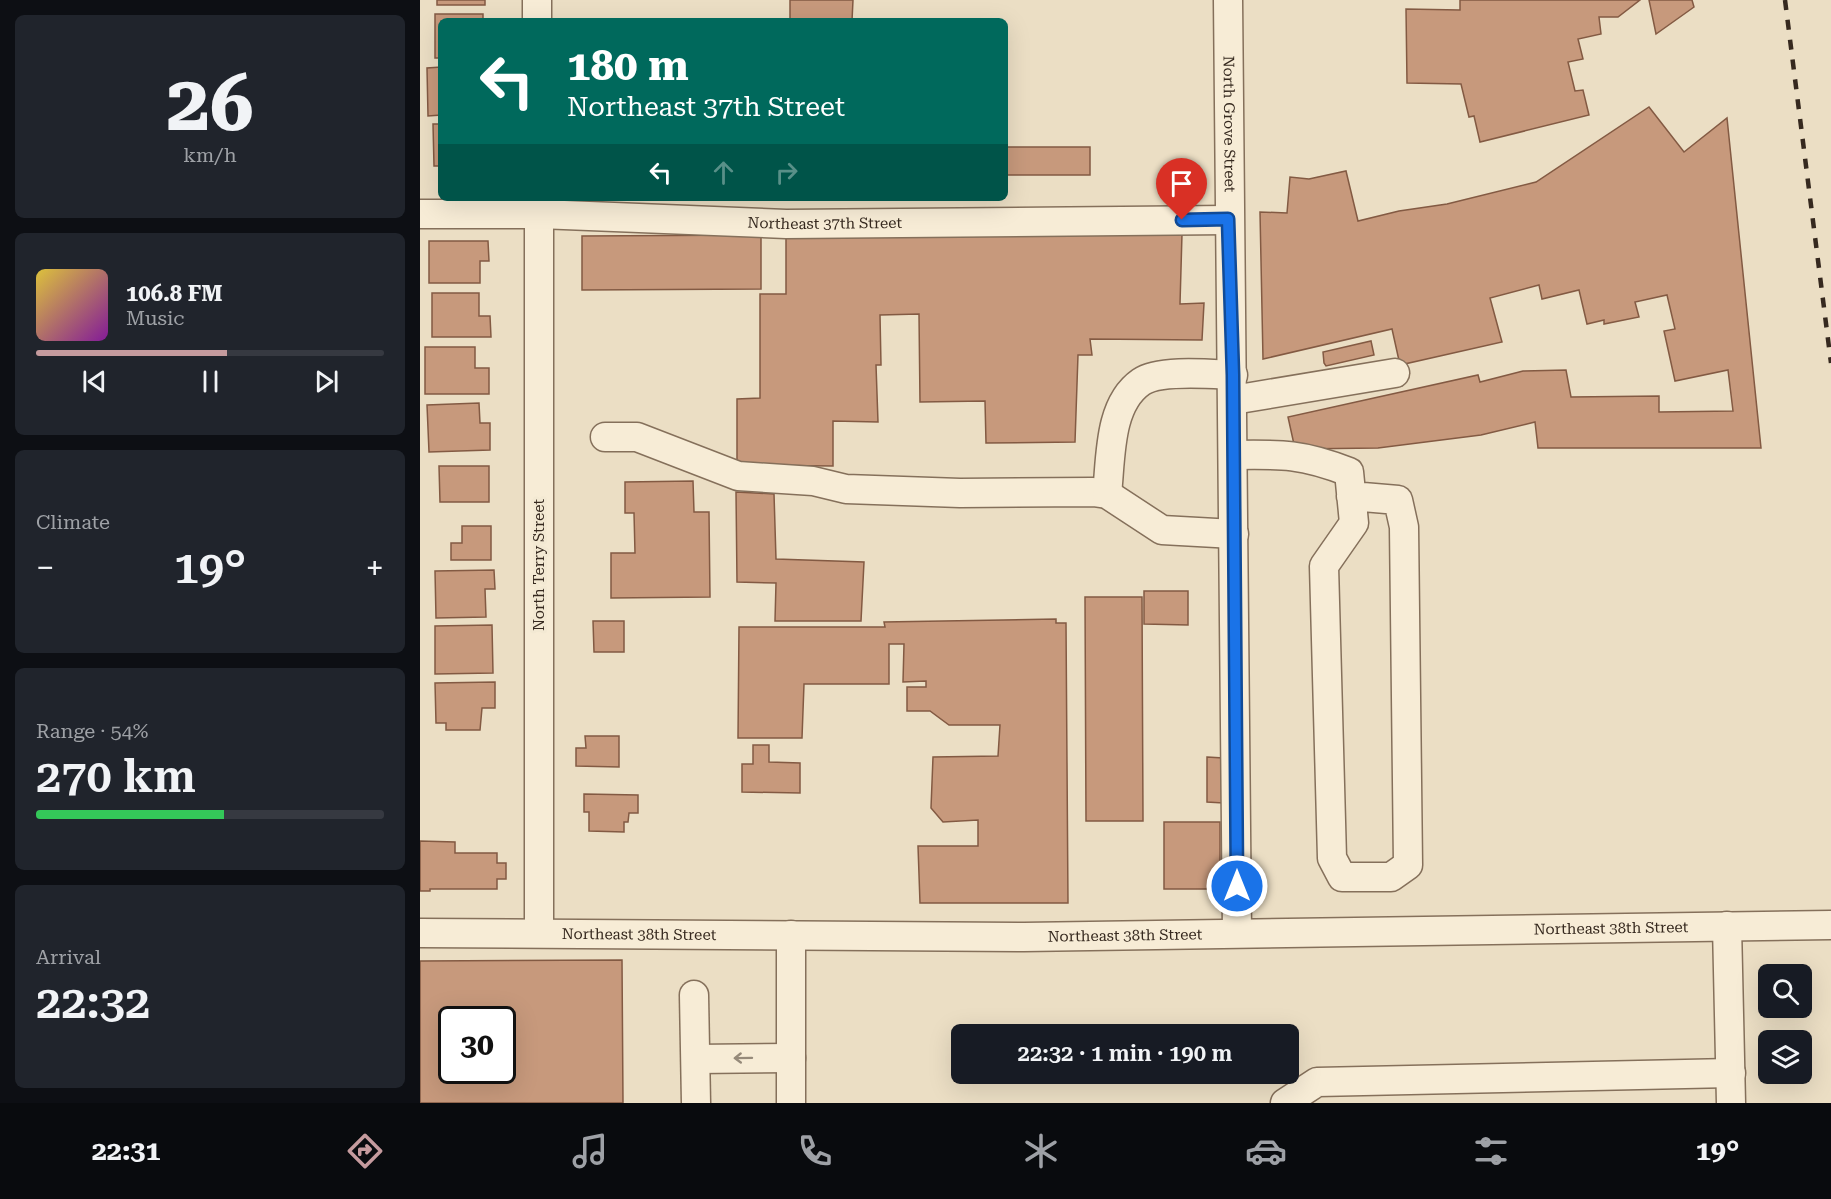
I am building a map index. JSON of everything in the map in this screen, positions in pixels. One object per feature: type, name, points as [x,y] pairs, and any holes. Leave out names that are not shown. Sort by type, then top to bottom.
[{"type":"street","points":[[537,0],[537,18]]},
{"type":"street","name":"North Grove Street","points":[[1228,0],[1228,219],[1233,388],[1237,933]]},
{"type":"street","name":"Northeast 37th Street","points":[[420,214],[539,206],[786,224],[1228,219]]},
{"type":"street","name":"North Terry Street","points":[[539,206],[539,932]]},
{"type":"street","points":[[1107,494],[1117,419],[1129,395],[1142,381],[1177,373],[1233,388],[1395,373]]},
{"type":"street","points":[[605,437],[638,437],[738,476],[813,481],[846,489],[960,493],[1093,492],[1107,494],[1162,530],[1234,534]]},
{"type":"street","points":[[1233,454],[1288,454],[1319,460],[1349,472],[1351,496],[1354,523],[1324,566],[1332,858],[1342,877],[1391,877],[1408,865],[1404,527],[1398,500],[1351,496]]},
{"type":"street","name":"Northeast 38th Street","points":[[420,933],[1024,937],[1831,925]]},
{"type":"street","points":[[1727,926],[1731,1103]]},
{"type":"street","points":[[791,935],[791,1103]]},
{"type":"street","points":[[694,995],[696,1103]]},
{"type":"street","points":[[696,1059],[791,1058]]},
{"type":"street","points":[[1285,1103],[1317,1082],[1731,1073]]},
{"type":"building","points":[[437,0],[485,0],[485,5],[437,5]]},
{"type":"building","points":[[790,0],[853,0],[852,18],[790,18]]},
{"type":"building","points":[[1460,0],[1640,0],[1618,17],[1599,17],[1601,34],[1578,39],[1583,59],[1568,62],[1575,91],[1583,90],[1589,115],[1480,142],[1474,116],[1469,117],[1461,84],[1407,83],[1406,9],[1460,10]]},
{"type":"building","points":[[1649,0],[1692,0],[1694,7],[1656,34]]},
{"type":"building","points":[[435,14],[483,14],[483,18],[438,18],[438,58],[435,58]]},
{"type":"building","points":[[438,67],[438,115],[428,116],[427,68]]},
{"type":"building","points":[[1649,107],[1684,152],[1727,118],[1761,448],[1538,448],[1535,422],[1481,435],[1378,448],[1295,449],[1288,417],[1478,375],[1480,382],[1523,371],[1566,370],[1571,397],[1659,396],[1659,412],[1733,411],[1728,370],[1675,381],[1664,331],[1675,329],[1667,295],[1635,302],[1639,317],[1604,324],[1604,320],[1587,324],[1579,290],[1542,299],[1539,285],[1490,298],[1502,342],[1400,365],[1392,329],[1263,359],[1260,212],[1287,213],[1290,177],[1309,179],[1346,171],[1358,221],[1399,211],[1447,204],[1536,182]]},
{"type":"building","points":[[433,124],[438,124],[438,166],[434,166]]},
{"type":"building","points":[[1008,147],[1090,147],[1090,175],[1008,175]]},
{"type":"building","points":[[1182,234],[1180,304],[1204,303],[1202,340],[1090,339],[1092,355],[1078,355],[1075,442],[986,443],[985,401],[920,402],[919,314],[880,315],[881,365],[876,365],[878,422],[833,421],[833,466],[737,465],[737,399],[760,398],[760,294],[786,294],[786,237]]},
{"type":"building","points":[[761,235],[761,289],[582,290],[582,236]]},
{"type":"building","points":[[429,241],[488,241],[489,261],[480,261],[480,283],[429,283]]},
{"type":"building","points":[[432,293],[479,293],[479,316],[490,316],[491,337],[432,337]]},
{"type":"building","points":[[1371,341],[1374,355],[1326,366],[1324,363],[1323,352]]},
{"type":"building","points":[[425,347],[475,347],[475,368],[489,368],[489,394],[425,394]]},
{"type":"building","points":[[479,403],[480,423],[490,423],[490,450],[429,452],[427,405]]},
{"type":"building","points":[[439,466],[489,466],[489,502],[440,502]]},
{"type":"building","points":[[693,481],[694,512],[709,512],[710,597],[611,598],[611,553],[635,553],[634,513],[625,513],[625,482]]},
{"type":"building","points":[[736,492],[774,494],[776,559],[864,562],[861,621],[775,621],[776,583],[737,582]]},
{"type":"building","points":[[462,526],[491,526],[491,560],[451,560],[451,543],[462,543]]},
{"type":"building","points":[[494,570],[495,589],[485,589],[486,617],[436,618],[435,571]]},
{"type":"building","points":[[1144,591],[1188,591],[1188,625],[1144,624]]},
{"type":"building","points":[[1085,597],[1142,597],[1143,821],[1086,821]]},
{"type":"building","points":[[1056,619],[1056,623],[1066,623],[1068,903],[920,903],[918,846],[978,846],[978,820],[943,822],[931,808],[933,757],[998,756],[1000,725],[949,725],[930,711],[907,711],[907,687],[926,687],[926,681],[903,682],[904,644],[889,644],[889,684],[804,684],[802,738],[738,738],[739,627],[885,627],[884,622]]},
{"type":"building","points":[[593,621],[624,621],[624,652],[594,652]]},
{"type":"building","points":[[492,625],[493,673],[435,674],[435,626]]},
{"type":"building","points":[[495,682],[495,708],[482,708],[480,730],[446,730],[446,723],[436,723],[435,683]]},
{"type":"building","points":[[585,736],[619,736],[619,767],[576,766],[576,748],[586,748]]},
{"type":"building","points":[[753,745],[769,745],[769,762],[800,763],[800,793],[742,792],[742,764],[753,764]]},
{"type":"building","points":[[1207,757],[1223,758],[1223,803],[1207,802]]},
{"type":"building","points":[[584,794],[638,795],[638,813],[629,813],[628,822],[624,822],[624,832],[589,831],[589,812],[584,812]]},
{"type":"building","points":[[1164,822],[1220,822],[1220,889],[1164,889]]},
{"type":"building","points":[[420,841],[455,842],[455,853],[497,853],[497,863],[506,863],[506,879],[497,879],[497,889],[420,891]]},
{"type":"building","points":[[622,960],[623,1103],[420,1103],[420,961]]},
{"type":"railway","points":[[1785,0],[1831,363]]},
{"type":"route","points":[[1182,220],[1228,219],[1233,375],[1237,886]]}]
